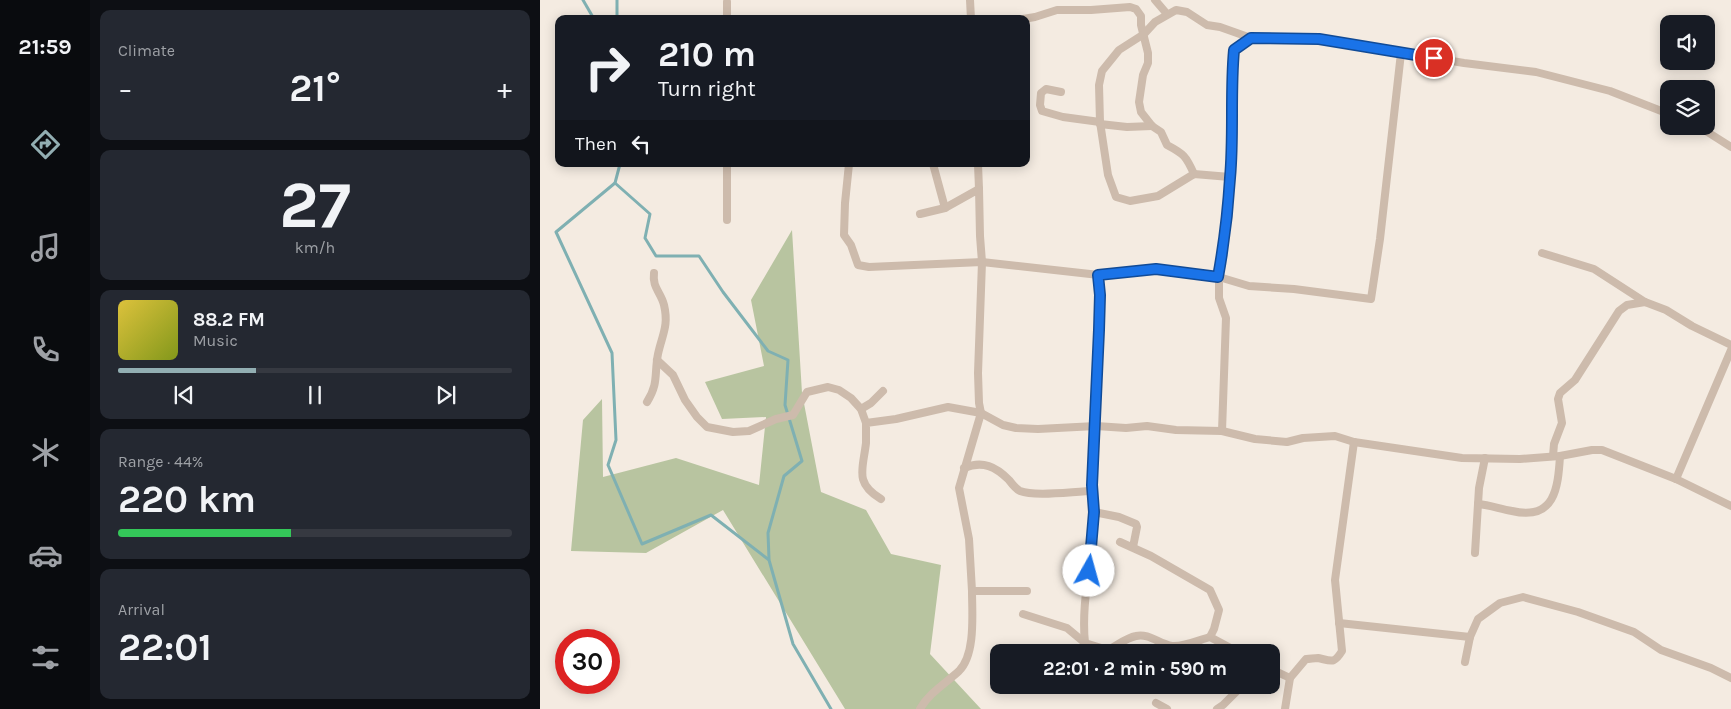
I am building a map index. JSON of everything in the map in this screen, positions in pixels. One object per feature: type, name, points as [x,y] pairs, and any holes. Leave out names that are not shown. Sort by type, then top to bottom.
[{"type":"street","points":[[970,0],[971,15]]},
{"type":"street","points":[[1099,9],[1101,0]]},
{"type":"street","points":[[1155,0],[1167,14]]},
{"type":"street","points":[[727,2],[727,15]]},
{"type":"street","points":[[1030,18],[1057,10],[1130,7],[1136,9],[1141,16],[1141,25],[1148,53],[1148,63],[1143,75],[1139,102],[1141,112],[1152,126],[1161,132],[1166,145],[1183,154],[1194,174]]},
{"type":"street","points":[[1230,177],[1194,174],[1158,196],[1130,201],[1116,197],[1108,175],[1100,123],[1099,85],[1102,71],[1119,50],[1144,34],[1155,22],[1176,10],[1186,12],[1207,25],[1220,27],[1251,38],[1319,39],[1401,53],[1536,72],[1610,91],[1660,110]]},
{"type":"street","points":[[1222,431],[1226,318],[1219,298],[1218,277],[1223,250],[1230,177],[1234,50],[1251,38]]},
{"type":"street","points":[[849,167],[844,235],[851,245],[858,265],[869,267],[982,262],[1098,275],[1156,269],[1218,277],[1249,286],[1294,289],[1371,299],[1380,239],[1401,53]]},
{"type":"street","points":[[1061,92],[1046,89],[1041,92],[1040,105],[1042,111],[1063,117],[1127,127],[1152,126]]},
{"type":"street","points":[[1712,135],[1731,147]]},
{"type":"street","points":[[727,167],[727,220]]},
{"type":"street","points":[[934,167],[945,208]]},
{"type":"street","points":[[920,709],[926,699],[960,669],[969,653],[972,591],[969,539],[959,495],[960,480],[981,413],[978,373],[982,262],[978,167]]},
{"type":"street","points":[[920,214],[945,208],[979,189]]},
{"type":"street","points":[[1542,253],[1594,269],[1645,302],[1666,310],[1692,326],[1731,345]]},
{"type":"street","points":[[647,402],[653,393],[656,381],[666,319],[664,303],[653,280],[654,273]]},
{"type":"street","points":[[1085,642],[1083,624],[1084,598],[1091,551],[1094,512],[1094,491],[1092,485],[1096,426],[1100,295],[1098,275]]},
{"type":"street","points":[[1478,504],[1514,512],[1540,511],[1549,504],[1558,478],[1554,444],[1562,423],[1558,399],[1560,393],[1575,380],[1619,312],[1627,305],[1645,302]]},
{"type":"street","points":[[1676,479],[1731,350]]},
{"type":"street","points":[[658,360],[673,376],[685,400],[707,427],[733,432],[749,431],[776,419],[793,415],[807,392],[828,387],[839,390],[851,398],[861,409],[866,423],[863,482],[870,492],[881,499]]},
{"type":"street","points":[[861,409],[871,403],[883,391]]},
{"type":"street","points":[[866,423],[896,419],[948,407],[981,413],[1003,425],[1016,428],[1038,429],[1096,426],[1126,428],[1147,426],[1176,430],[1222,431],[1271,441],[1287,442],[1303,438],[1335,436],[1354,442],[1462,458],[1520,459],[1602,450],[1676,479],[1731,506]]},
{"type":"street","points":[[1284,709],[1290,678],[1306,659],[1317,658],[1328,662],[1337,659],[1342,650],[1335,580],[1354,442]]},
{"type":"street","points":[[1475,554],[1478,504],[1485,458]]},
{"type":"street","points":[[964,468],[974,464],[981,464],[999,471],[1019,490],[1035,493],[1094,491]]},
{"type":"street","points":[[1094,512],[1119,517],[1136,524],[1137,530],[1133,547]]},
{"type":"street","points":[[1120,542],[1133,547],[1210,590],[1219,610],[1210,638]]},
{"type":"street","points":[[972,591],[1027,591]]},
{"type":"street","points":[[1464,662],[1470,637],[1478,619],[1491,608],[1508,600],[1523,597],[1578,612],[1634,632],[1661,650],[1711,668],[1731,678]]},
{"type":"street","points":[[1024,614],[1066,628],[1085,642],[1108,650],[1137,635],[1148,636],[1161,643],[1174,646],[1210,638],[1222,644]]},
{"type":"street","points":[[1339,623],[1470,637]]},
{"type":"street","points":[[1280,674],[1290,678]]},
{"type":"street","points":[[1216,709],[1234,694]]},
{"type":"street","points":[[1156,703],[1166,709]]},
{"type":"green space","points":[[792,230],[802,393],[821,492],[866,510],[891,554],[941,565],[930,654],[981,709],[845,709],[723,510],[646,553],[571,551],[583,420],[602,399],[603,477],[676,458],[759,485],[766,417],[722,419],[705,382],[764,366],[751,300]]},
{"type":"waterway","points":[[583,0],[592,15]]},
{"type":"waterway","points":[[617,0],[617,15]]},
{"type":"waterway","points":[[619,167],[615,183],[556,232],[612,353],[616,440],[608,465],[642,544],[711,515],[769,560],[793,644],[831,709]]},
{"type":"waterway","points":[[615,183],[650,214],[645,238],[656,256],[699,256],[723,292],[768,351],[788,360],[785,405],[802,461],[784,476],[768,533],[769,559]]},
{"type":"route","points":[[1089,571],[1094,512],[1094,491],[1092,485],[1098,368],[1100,295],[1098,275],[1156,269],[1218,277],[1223,250],[1230,177],[1234,50],[1251,38],[1319,39],[1434,58]]}]
